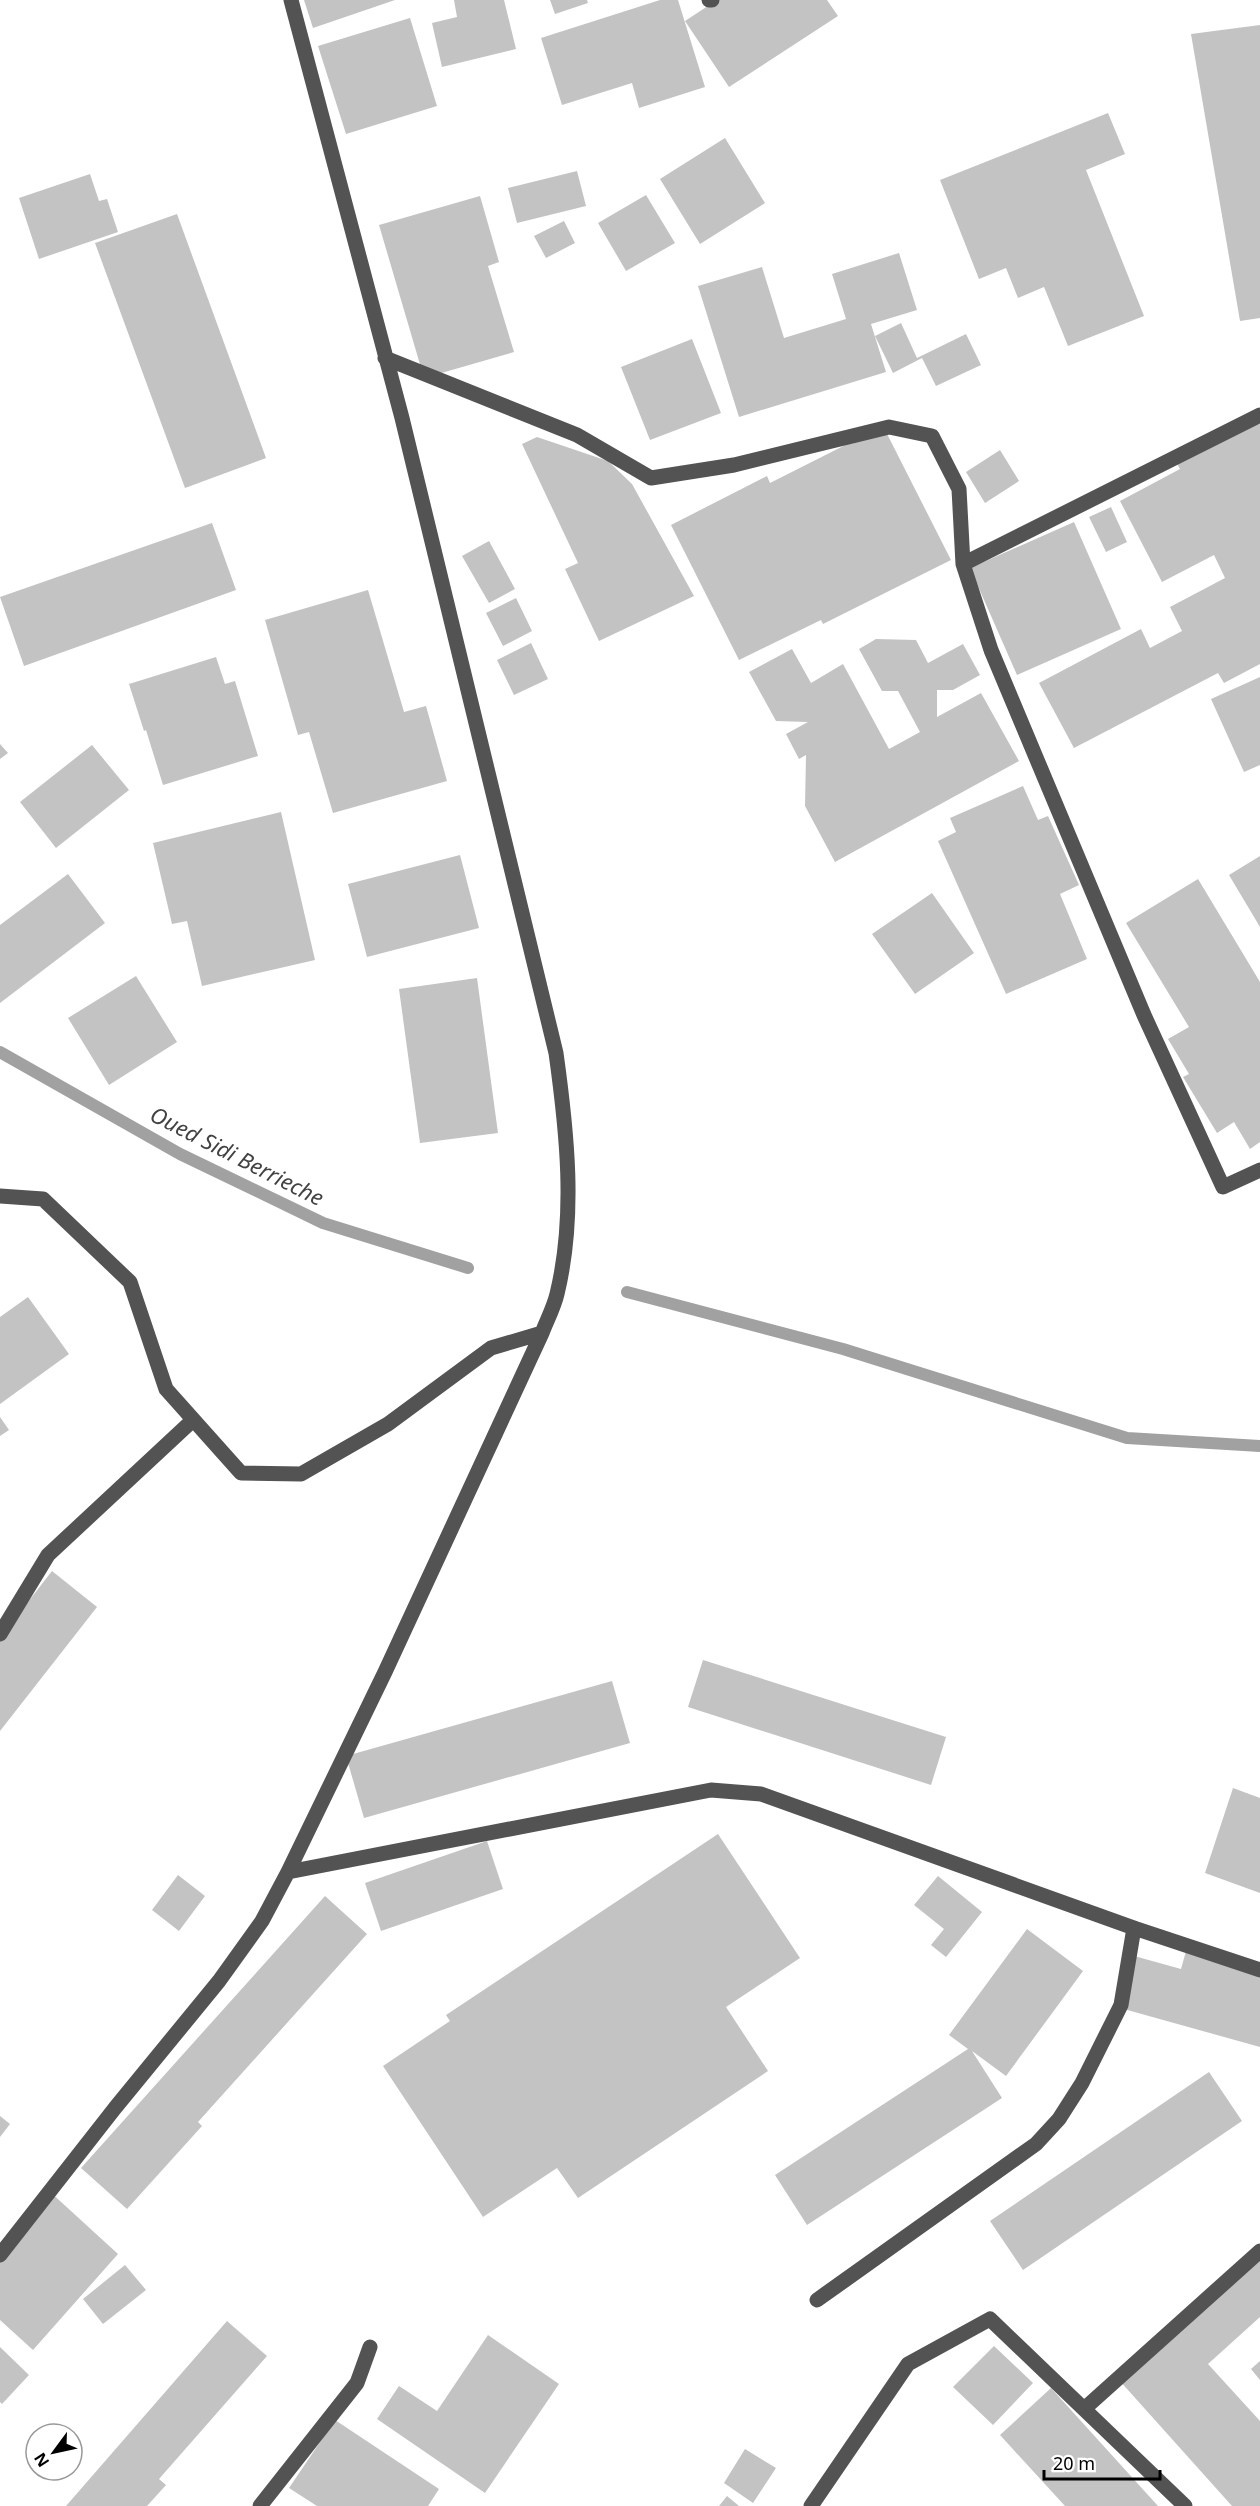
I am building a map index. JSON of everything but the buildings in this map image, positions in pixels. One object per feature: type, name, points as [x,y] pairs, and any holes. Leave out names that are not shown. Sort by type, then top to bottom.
[{"type":"street","points":[[0,2255],[115,2108],[219,1981],[262,1921],[385,1672],[542,1333],[556,1296],[563,1260],[567,1203],[567,1134],[556,1053],[507,842],[385,358],[291,0]]},
{"type":"street","points":[[385,358],[577,435],[651,478],[734,465],[889,427],[932,436],[959,489],[963,564],[991,650],[1144,1015],[1223,1187],[1260,1170]]},
{"type":"street","points":[[963,564],[1260,415]]},
{"type":"street","points":[[0,1196],[43,1199],[130,1282],[166,1389],[241,1473],[301,1474],[388,1424],[491,1348],[542,1333]]},
{"type":"street","points":[[0,1634],[48,1555],[193,1420]]},
{"type":"street","points":[[288,1872],[711,1790],[761,1794],[1134,1928],[1260,1970]]},
{"type":"street","points":[[817,2300],[1036,2144],[1059,2119],[1082,2083],[1121,2005],[1134,1928]]},
{"type":"street","points":[[1084,2409],[1260,2251]]},
{"type":"street","points":[[811,2506],[908,2364],[990,2319],[1185,2506]]},
{"type":"street","points":[[260,2506],[357,2383],[370,2347]]},
{"type":"waterway","name":"Oued Sidi Berrieche","points":[[0,1052],[180,1154],[323,1223],[468,1268]]},
{"type":"waterway","points":[[627,1292],[843,1349],[1127,1438],[1260,1446]]}]
